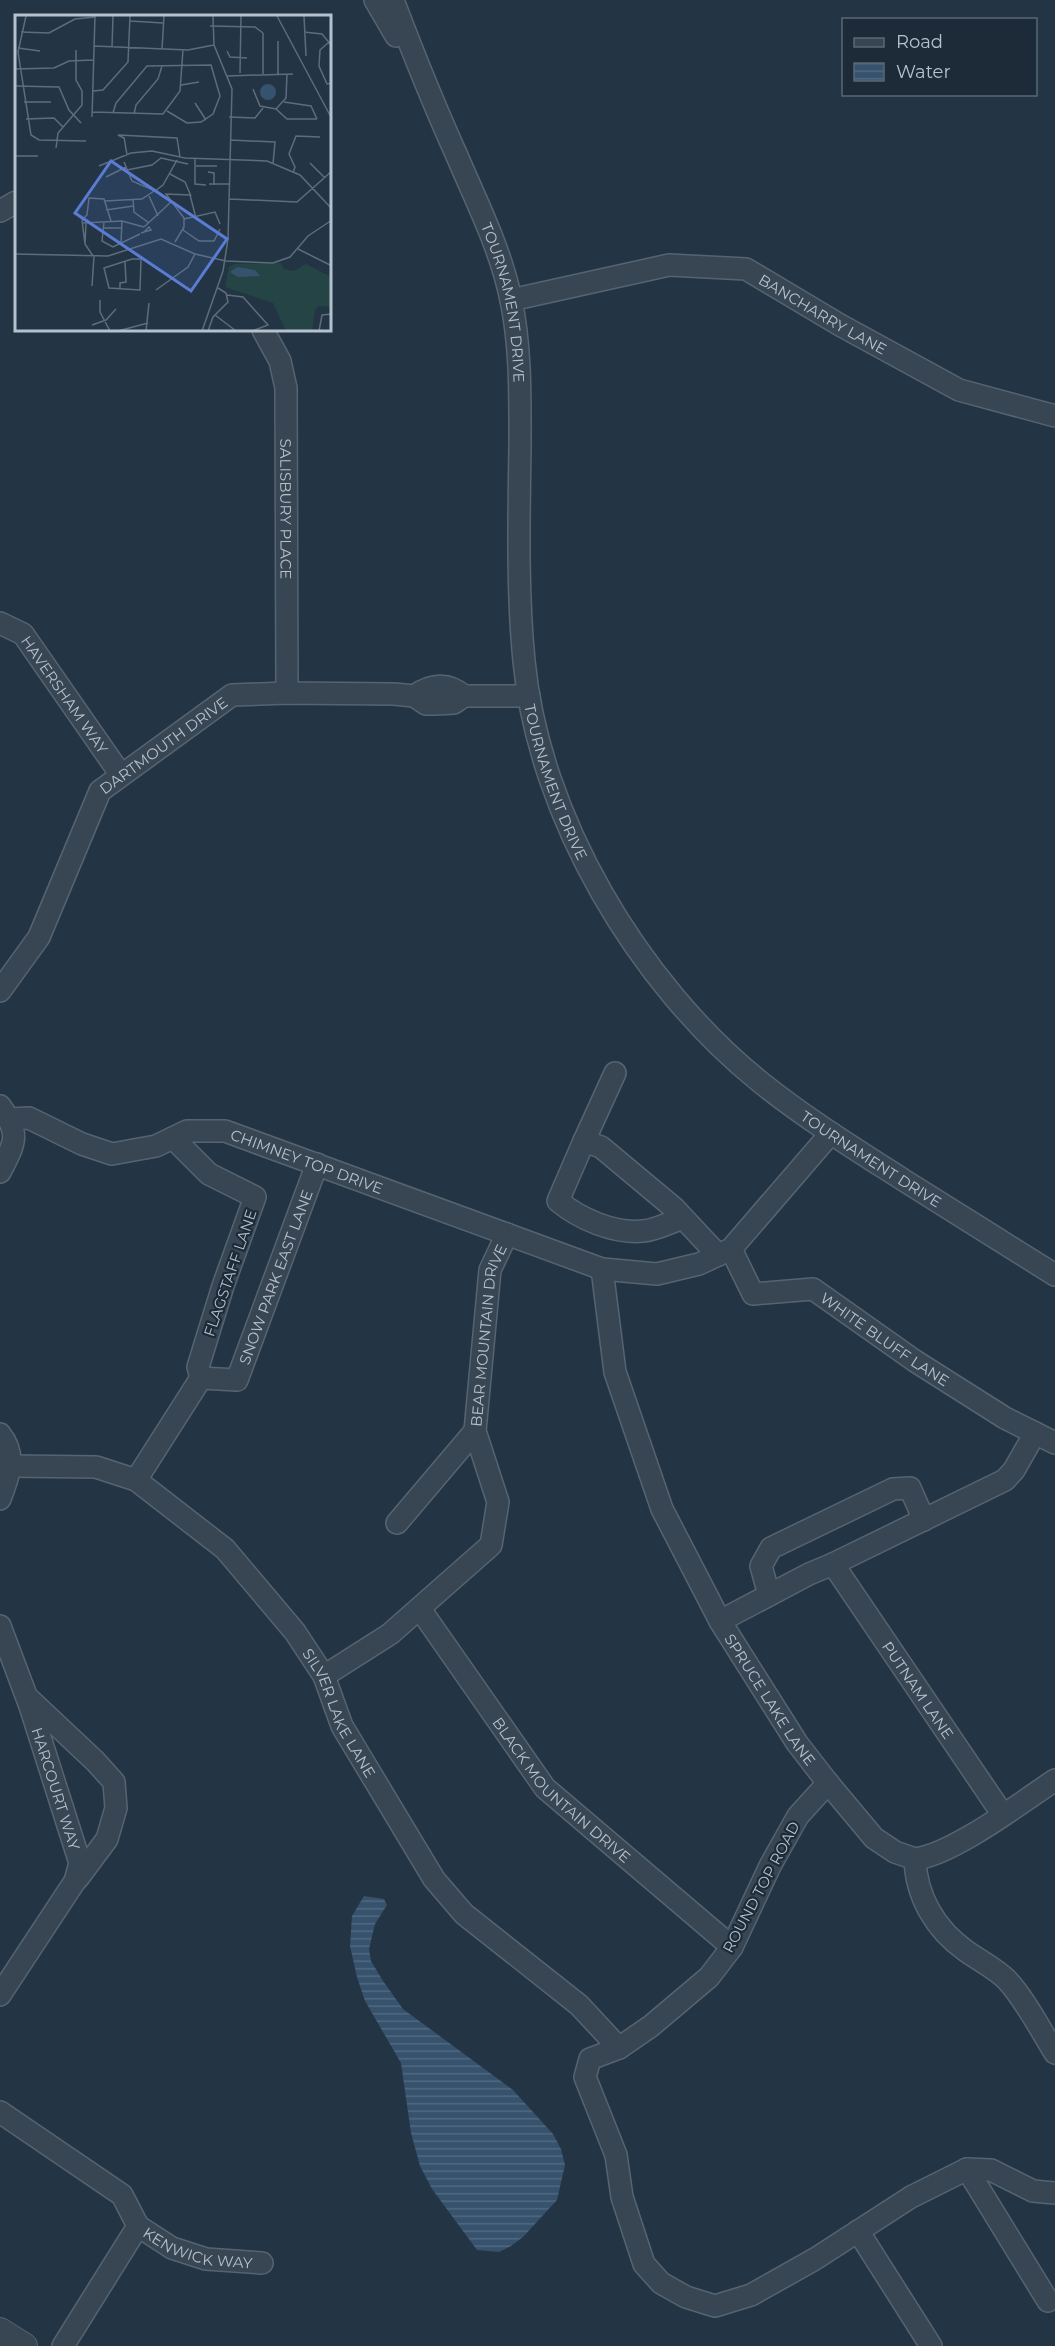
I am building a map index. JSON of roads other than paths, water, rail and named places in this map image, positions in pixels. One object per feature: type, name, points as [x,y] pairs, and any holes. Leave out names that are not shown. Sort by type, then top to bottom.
[{"type":"street","name":"TOURNAMENT DRIVE","points":[[375,0],[424,83]]},
{"type":"street","name":"TOURNAMENT DRIVE","points":[[393,0],[424,83],[497,251],[511,300],[518,350],[522,631],[529,696],[552,785],[593,875],[642,954],[675,997],[710,1036],[756,1079],[831,1133],[1055,1275]]},
{"type":"street","points":[[0,211],[15,203]]},
{"type":"street","name":"BANCHARRY LANE","points":[[511,300],[669,265],[746,269],[840,325],[959,390],[1055,416]]},
{"type":"street","name":"SALISBURY PLACE","points":[[264,332],[280,362],[286,388],[287,693]]},
{"type":"street","name":"HAVERSHAM WAY","points":[[0,623],[23,634],[121,775]]},
{"type":"street","name":"DARTMOUTH DRIVE","points":[[0,991],[39,937],[100,791],[232,695],[287,693],[414,696],[426,704],[454,704],[464,696],[529,696]]},
{"type":"street","points":[[615,1073],[558,1201],[572,1213],[612,1229],[644,1231],[683,1218]]},
{"type":"street","points":[[0,1172],[15,1143],[5,1112]]},
{"type":"street","name":"CHIMNEY TOP DRIVE","points":[[5,1112],[29,1118],[82,1144],[112,1154],[156,1146],[186,1131],[225,1131],[602,1269],[657,1274],[699,1263],[725,1252]]},
{"type":"street","points":[[584,1141],[601,1147],[725,1252],[831,1133]]},
{"type":"street","name":"FLAGSTAFF LANE","points":[[173,1138],[209,1174],[255,1197],[223,1286],[198,1367],[201,1378]]},
{"type":"street","name":"SNOW PARK EAST LANE","points":[[201,1378],[237,1380],[317,1164]]},
{"type":"street","name":"BEAR MOUNTAIN DRIVE","points":[[324,1676],[390,1634],[491,1545],[498,1502],[476,1431],[490,1270],[507,1234]]},
{"type":"street","name":"WHITE BLUFF LANE","points":[[725,1252],[753,1294],[813,1289],[925,1367],[1005,1418],[1055,1443]]},
{"type":"street","name":"SPRUCE LAKE LANE","points":[[602,1269],[615,1372],[662,1509],[720,1621],[797,1743],[828,1783],[874,1838],[895,1852],[915,1859]]},
{"type":"street","points":[[136,1480],[201,1378]]},
{"type":"street","points":[[397,1523],[476,1431]]},
{"type":"street","points":[[720,1621],[808,1574],[1005,1480],[1014,1470],[1035,1433]]},
{"type":"street","points":[[0,1434],[6,1441],[11,1458],[9,1475],[0,1499]]},
{"type":"street","name":"SILVER LAKE LANE","points":[[10,1466],[96,1467],[136,1480],[225,1549],[295,1632],[324,1676],[342,1726],[434,1879],[465,1914],[579,2005],[619,2048]]},
{"type":"street","points":[[769,1595],[761,1566],[771,1548],[893,1489],[910,1488],[924,1520]]},
{"type":"street","name":"PUTNAM LANE","points":[[833,1564],[1003,1815]]},
{"type":"street","name":"BLACK MOUNTAIN DRIVE","points":[[420,1609],[545,1788],[732,1947]]},
{"type":"street","name":"HARCOURT WAY","points":[[0,1626],[26,1696],[80,1863],[75,1881]]},
{"type":"street","name":"HARCOURT WAY","points":[[0,1995],[75,1881],[107,1839],[116,1808],[114,1782],[26,1696]]},
{"type":"street","points":[[1055,1780],[1003,1815],[932,1856],[915,1859],[918,1886],[923,1900],[939,1926],[965,1951],[1007,1980],[1055,2053]]},
{"type":"street","name":"ROUND TOP ROAD","points":[[828,1783],[798,1816],[770,1866],[732,1947],[708,1977],[651,2026],[619,2048],[590,2059],[585,2077],[616,2155],[622,2198],[644,2264],[661,2283],[686,2298],[715,2306],[751,2295],[815,2259],[858,2231]]},
{"type":"street","name":"KENWICK WAY","points":[[0,2112],[122,2195],[138,2226],[172,2248],[206,2259],[261,2263]]},
{"type":"street","points":[[968,2169],[1048,2301]]},
{"type":"street","points":[[931,2346],[858,2231],[911,2197],[968,2169],[991,2170],[1033,2191],[1055,2193]]},
{"type":"street","name":"KENWICK WAY","points":[[63,2346],[138,2226]]},
{"type":"street","points":[[0,2331],[24,2346]]},
{"type":"water","points":[[364,1896],[384,1899],[387,1905],[375,1924],[369,1949],[371,1961],[403,2009],[513,2090],[553,2134],[561,2149],[565,2165],[557,2200],[523,2237],[499,2252],[477,2250],[432,2189],[420,2166],[411,2133],[401,2063],[365,2001],[350,1946],[352,1916]]}]
